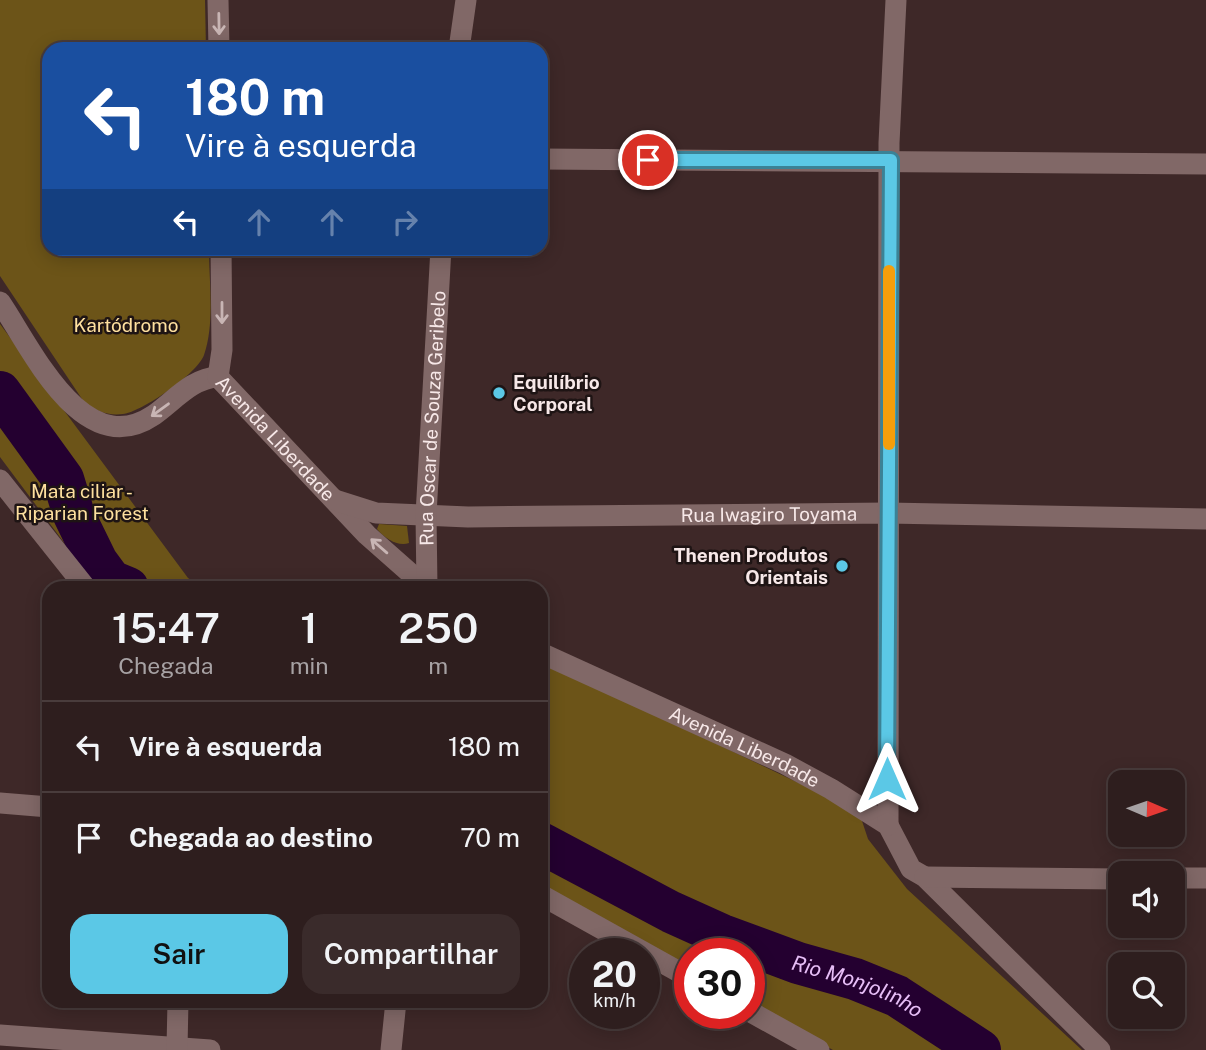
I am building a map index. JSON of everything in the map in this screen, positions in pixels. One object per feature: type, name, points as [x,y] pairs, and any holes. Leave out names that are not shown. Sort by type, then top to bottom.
[{"type":"street","points":[[218,0],[219,42]]},
{"type":"street","points":[[460,42],[466,0]]},
{"type":"street","points":[[897,0],[891,160],[888,825],[911,869],[925,877],[1100,1050]]},
{"type":"street","points":[[548,159],[1206,164]]},
{"type":"street","name":"Avenida Liberdade","points":[[221,256],[222,350],[218,377],[367,536],[419,581]]},
{"type":"street","name":"Rua Oscar de Souza Geribelo","points":[[427,581],[426,515],[441,256]]},
{"type":"street","points":[[0,302],[72,407],[93,421],[117,428],[145,421],[190,387],[207,378],[218,377]]},
{"type":"street","points":[[0,480],[80,581]]},
{"type":"street","name":"Rua Iwagiro Toyama","points":[[335,500],[376,513],[426,515],[888,513],[1206,519]]},
{"type":"street","name":"Avenida Liberdade","points":[[548,656],[785,764],[888,825]]},
{"type":"street","points":[[0,803],[42,806]]},
{"type":"street","points":[[925,877],[1108,878]]},
{"type":"street","points":[[1185,878],[1206,878]]},
{"type":"street","points":[[548,899],[674,969]]},
{"type":"street","points":[[177,1048],[178,1008]]},
{"type":"street","points":[[391,1050],[395,1008]]},
{"type":"street","points":[[765,1020],[819,1050]]},
{"type":"street","points":[[0,1035],[139,1048],[210,1050]]},
{"type":"green space","name":"Kartódromo","points":[[0,0],[205,0],[206,42],[42,42],[42,256],[209,256],[209,330],[200,363],[181,381],[132,412],[117,414],[97,410],[84,402],[0,276]]},
{"type":"green space","name":"Mata ciliar - Riparian Forest","points":[[0,324],[192,581],[93,581],[0,457]]},
{"type":"green space","points":[[379,524],[407,526],[409,543],[400,544],[387,538],[377,529]]},
{"type":"green space","points":[[548,663],[853,809],[860,815],[868,839],[907,889],[1082,1050],[833,1050],[765,1012],[765,938],[674,938],[674,961],[660,954],[660,938],[633,938],[548,890]]},
{"type":"waterway","name":"Rio Monjolinho","points":[[0,392],[63,479],[74,515],[97,562],[111,581]]},
{"type":"waterway","name":"Rio Monjolinho","points":[[548,847],[671,912],[722,935],[798,963],[855,979],[897,996],[980,1050]]},
{"type":"slow traffic","points":[[889,271],[889,444]]},
{"type":"place","name":"Equilíbrio Corporal","points":[[499,393]]},
{"type":"place","name":"Thenen Produtos Orientais","points":[[842,566]]},
{"type":"route","points":[[648,160],[891,160],[887,779]]}]
